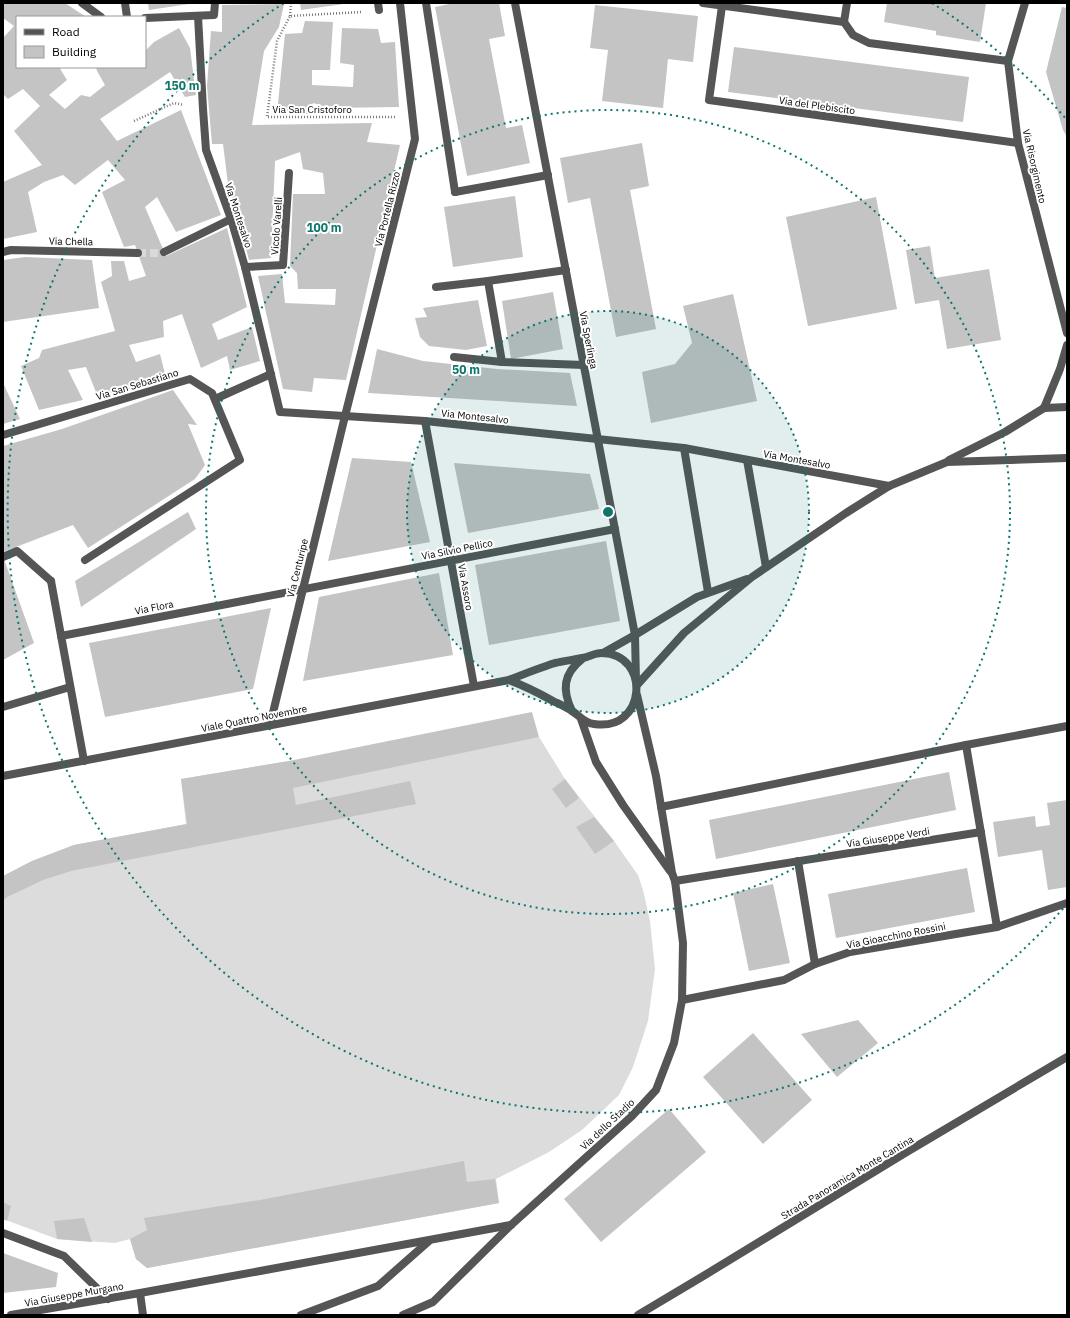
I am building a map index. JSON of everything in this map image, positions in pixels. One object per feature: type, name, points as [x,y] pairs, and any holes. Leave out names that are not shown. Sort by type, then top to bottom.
[{"type":"street","points":[[82,3],[100,16]]},
{"type":"street","points":[[125,3],[127,16]]},
{"type":"street","points":[[146,18],[214,15],[215,3]]},
{"type":"street","name":"Via Portella Rizzo","points":[[345,416],[415,139],[400,3]]},
{"type":"street","points":[[426,3],[455,192],[548,175]]},
{"type":"street","name":"Via Sperlinga","points":[[515,3],[636,635],[637,686]]},
{"type":"street","points":[[703,3],[844,22]]},
{"type":"street","points":[[847,3],[844,22],[853,35],[869,43],[1008,61]]},
{"type":"street","name":"Via Risorgimento","points":[[1025,3],[1008,61],[1018,143],[1067,333]]},
{"type":"street","name":"Via del Plebiscito","points":[[722,6],[709,100],[1018,143]]},
{"type":"street","name":"Via Montesalvo","points":[[198,16],[206,150],[231,218],[245,267],[280,412],[425,421],[684,448],[889,486]]},
{"type":"street","name":"Vicolo Varelli","points":[[245,267],[283,265],[289,173]]},
{"type":"street","points":[[164,252],[231,218]]},
{"type":"street","name":"Via Chella","points":[[3,252],[11,250],[138,252]]},
{"type":"street","points":[[436,287],[566,270]]},
{"type":"street","points":[[488,281],[502,362]]},
{"type":"street","points":[[1044,408],[1060,369],[1067,345]]},
{"type":"street","points":[[454,357],[502,362],[584,365]]},
{"type":"street","points":[[215,399],[270,374]]},
{"type":"street","name":"Via San Sebastiano","points":[[3,436],[190,379],[212,393],[240,460],[85,560]]},
{"type":"street","points":[[637,686],[684,633],[752,577],[846,513],[889,486],[946,462],[1005,432],[1044,408],[1067,408]]},
{"type":"street","name":"Via Centuripe","points":[[270,725],[345,416]]},
{"type":"street","name":"Via Assoro","points":[[425,421],[474,686]]},
{"type":"street","points":[[684,448],[708,592]]},
{"type":"street","points":[[946,462],[1067,458]]},
{"type":"street","points":[[747,460],[766,567]]},
{"type":"street","name":"Via Silvio Pellico","points":[[302,589],[615,529]]},
{"type":"street","points":[[3,557],[17,552],[51,581],[84,761]]},
{"type":"street","points":[[603,653],[636,635],[697,597],[752,577]]},
{"type":"street","name":"Via Flora","points":[[61,636],[302,589]]},
{"type":"street","points":[[509,680],[530,688],[572,711],[581,719],[592,724],[604,725],[617,722],[627,715],[634,705],[637,686],[632,670],[624,661],[603,653],[593,654],[584,658],[574,665],[568,676],[565,688],[567,700],[572,711]]},
{"type":"street","name":"Viale Quattro Novembre","points":[[3,776],[509,680],[555,663],[584,658]]},
{"type":"street","name":"Via dello Stadio","points":[[403,1315],[433,1302],[511,1226],[632,1116],[656,1090],[674,1043],[682,1000],[683,943],[656,776],[637,686]]},
{"type":"street","points":[[3,708],[70,687]]},
{"type":"street","points":[[581,719],[596,762],[673,877]]},
{"type":"street","points":[[661,807],[1067,726]]},
{"type":"street","points":[[966,745],[997,927]]},
{"type":"street","name":"Via Giuseppe Verdi","points":[[673,877],[798,861],[981,832]]},
{"type":"street","points":[[798,861],[815,964]]},
{"type":"street","name":"Via Gioacchino Rossini","points":[[682,1000],[784,980],[815,964],[850,952],[997,927],[1067,902]]},
{"type":"street","name":"Strada Panoramica Monte Cantina","points":[[638,1315],[905,1153],[1067,1057]]},
{"type":"street","name":"Via Giuseppe Murgano","points":[[11,1315],[108,1299],[511,1226]]},
{"type":"street","points":[[3,1233],[64,1256],[108,1299]]},
{"type":"street","points":[[301,1315],[378,1286],[430,1240]]},
{"type":"street","points":[[140,1293],[143,1315]]},
{"type":"path","name":"Via San Cristoforo","points":[[291,3],[290,16],[277,41],[267,117],[412,117]]},
{"type":"path","points":[[290,16],[378,7]]},
{"type":"path","points":[[134,121],[174,103],[203,109]]},
{"type":"shaded area","points":[[539,737],[565,779],[614,841],[638,875],[650,921],[655,969],[648,1021],[633,1067],[619,1095],[582,1130],[549,1152],[496,1179],[499,1203],[147,1268],[136,1259],[130,1239],[115,1243],[57,1239],[3,1219],[3,876],[32,861],[74,845],[186,824],[181,779],[289,761]]},
{"type":"building","points":[[3,3],[65,3],[84,16],[16,16],[16,68],[60,68],[67,80],[49,95],[65,109],[81,95],[90,97],[105,85],[96,68],[146,68],[146,50],[154,42],[179,28],[190,48],[196,95],[185,97],[170,72],[100,119],[117,141],[181,110],[221,215],[176,232],[157,197],[145,207],[166,256],[227,228],[247,307],[212,324],[218,340],[252,327],[260,361],[230,370],[227,356],[201,368],[182,314],[163,321],[164,337],[129,345],[136,362],[160,354],[166,378],[99,400],[86,367],[68,370],[83,400],[39,410],[21,366],[39,358],[42,350],[115,331],[101,282],[112,276],[111,261],[124,261],[129,281],[146,276],[135,245],[124,247],[102,192],[125,180],[108,160],[75,185],[63,175],[44,182],[28,192],[37,232],[3,239],[3,182],[42,165],[14,131],[40,106],[23,89],[8,99],[3,94],[3,38],[14,26],[3,18]]},
{"type":"building","points":[[148,3],[189,3],[189,4],[149,10]]},
{"type":"building","points":[[300,3],[344,3],[344,4],[301,10]]},
{"type":"building","points":[[454,3],[499,3],[505,36],[489,39],[506,128],[522,125],[530,163],[467,176],[435,7]]},
{"type":"building","points":[[887,3],[986,3],[980,42],[936,35],[936,31],[884,22]]},
{"type":"building","points":[[284,4],[279,27],[264,51],[252,125],[372,123],[367,142],[400,145],[346,380],[314,378],[312,392],[283,389],[258,276],[282,274],[285,303],[335,305],[336,289],[298,289],[297,273],[290,266],[293,194],[325,194],[323,173],[303,169],[300,152],[275,161],[271,258],[249,260],[228,184],[223,144],[212,144],[207,86],[211,31],[222,32],[222,5]]},
{"type":"building","points":[[595,5],[698,16],[693,62],[668,59],[663,108],[602,101],[608,50],[590,48]]},
{"type":"building","points":[[1062,7],[1067,8],[1067,137],[1063,130],[1046,72]]},
{"type":"building","points":[[305,21],[333,22],[330,70],[312,70],[312,85],[353,87],[354,65],[340,63],[342,28],[378,29],[381,43],[395,42],[399,107],[330,108],[313,103],[310,114],[277,113],[285,34],[302,33]]},
{"type":"building","points":[[734,47],[969,77],[963,122],[728,92]]},
{"type":"building","points":[[642,143],[649,186],[630,190],[656,329],[616,337],[590,198],[568,203],[560,158]]},
{"type":"building","points":[[515,196],[523,257],[453,267],[444,207]]},
{"type":"building","points":[[876,197],[897,309],[808,326],[786,217]]},
{"type":"building","points":[[930,246],[935,278],[989,269],[1001,340],[947,349],[939,300],[915,304],[906,250]]},
{"type":"building","points":[[25,257],[92,260],[99,308],[3,322],[3,260]]},
{"type":"building","points":[[553,292],[563,349],[511,359],[502,301]]},
{"type":"building","points":[[733,294],[757,401],[651,423],[642,372],[675,364],[692,343],[683,306]]},
{"type":"building","points":[[478,300],[487,346],[466,350],[429,346],[420,337],[415,318],[427,317],[423,308]]},
{"type":"building","points":[[377,349],[423,361],[497,369],[570,373],[577,406],[368,393]]},
{"type":"building","points":[[3,383],[20,419],[3,424]]},
{"type":"building","points":[[173,390],[197,425],[188,424],[205,465],[195,479],[88,548],[73,525],[3,552],[3,446],[62,429]]},
{"type":"building","points":[[352,458],[411,462],[430,542],[328,561]]},
{"type":"building","points":[[454,463],[590,474],[599,509],[468,533]]},
{"type":"building","points":[[188,512],[196,529],[81,607],[75,581]]},
{"type":"building","points":[[606,541],[620,621],[489,645],[475,565]]},
{"type":"building","points":[[4,559],[34,643],[3,660],[3,560]]},
{"type":"building","points":[[439,573],[453,655],[303,681],[319,597]]},
{"type":"building","points":[[271,608],[253,689],[105,717],[89,643]]},
{"type":"building","points":[[532,712],[539,737],[293,788],[296,805],[410,781],[416,804],[71,871],[43,880],[7,897],[3,901],[3,876],[32,861],[74,845],[187,824],[181,779],[289,761]]},
{"type":"building","points":[[949,772],[956,810],[716,859],[709,820]]},
{"type":"building","points":[[565,779],[579,798],[566,808],[552,789]]},
{"type":"building","points":[[1067,800],[1067,887],[1048,890],[1042,850],[998,857],[993,822],[1035,816],[1036,827],[1050,825],[1047,803]]},
{"type":"building","points":[[594,817],[614,841],[595,854],[576,827]]},
{"type":"building","points":[[967,868],[975,912],[836,938],[828,894]]},
{"type":"building","points":[[773,884],[790,963],[749,971],[733,893]]},
{"type":"building","points":[[858,1020],[878,1043],[837,1077],[801,1034]]},
{"type":"building","points":[[753,1033],[812,1100],[763,1144],[703,1077]]},
{"type":"building","points":[[669,1109],[706,1152],[601,1242],[564,1199]]},
{"type":"building","points":[[464,1161],[467,1182],[495,1179],[499,1203],[147,1268],[136,1259],[130,1239],[147,1230],[144,1218],[260,1200]]},
{"type":"building","points":[[3,1202],[11,1206],[7,1221],[3,1219]]},
{"type":"building","points":[[84,1218],[92,1242],[57,1239],[54,1221]]},
{"type":"building","points":[[3,1253],[58,1273],[56,1287],[3,1293]]},
{"type":"tunnel","points":[[138,253],[164,252]]}]
